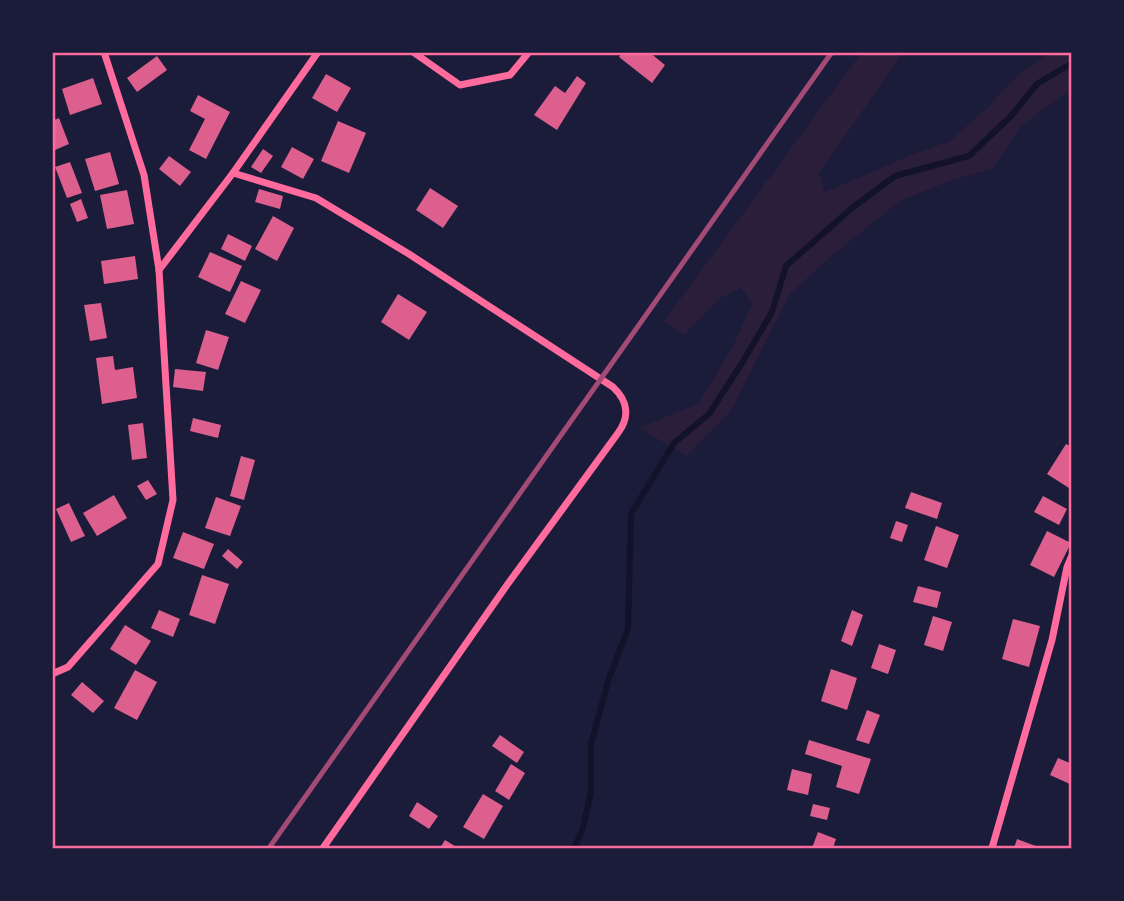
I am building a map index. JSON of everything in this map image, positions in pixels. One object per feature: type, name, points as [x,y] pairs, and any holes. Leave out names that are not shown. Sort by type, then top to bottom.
[{"type":"street","points":[[52,674],[68,667],[158,564],[173,500],[159,270],[144,175],[104,52]]},
{"type":"street","points":[[159,270],[233,173],[318,52]]},
{"type":"street","points":[[413,52],[460,85],[510,75],[529,52]]},
{"type":"street","points":[[233,173],[316,198],[385,239],[613,387],[621,395],[626,411],[625,422],[618,433],[492,606],[323,849]]},
{"type":"street","points":[[992,849],[1056,628],[1059,603],[1072,555]]},
{"type":"shaded area","points":[[862,52],[903,53],[819,173],[825,192],[950,141],[1017,76],[1046,55],[1071,53],[1071,89],[1021,126],[992,169],[952,180],[900,201],[834,254],[790,294],[731,411],[687,456],[639,428],[699,403],[732,348],[752,304],[741,288],[720,298],[684,335],[664,321]]},
{"type":"building","points":[[623,52],[649,52],[665,65],[652,83],[619,57]]},
{"type":"building","points":[[157,56],[167,70],[137,92],[127,78]]},
{"type":"building","points":[[326,74],[351,88],[337,112],[312,98]]},
{"type":"building","points":[[577,76],[586,83],[557,130],[534,115],[555,86],[565,93]]},
{"type":"building","points":[[93,78],[102,104],[70,115],[62,89]]},
{"type":"building","points":[[198,95],[230,112],[206,159],[189,150],[205,119],[190,111]]},
{"type":"building","points":[[59,118],[69,144],[55,150],[52,144],[52,121]]},
{"type":"building","points":[[338,121],[366,133],[349,173],[321,161]]},
{"type":"building","points":[[292,147],[314,159],[303,179],[281,167]]},
{"type":"building","points":[[263,149],[273,156],[261,173],[251,167]]},
{"type":"building","points":[[110,152],[119,184],[95,191],[85,159]]},
{"type":"building","points":[[169,156],[191,172],[180,186],[159,169]]},
{"type":"building","points":[[70,162],[82,193],[67,198],[55,167]]},
{"type":"building","points":[[430,188],[458,206],[443,228],[416,210]]},
{"type":"building","points":[[259,189],[283,196],[280,209],[255,202]]},
{"type":"building","points":[[127,190],[134,224],[107,229],[100,195]]},
{"type":"building","points":[[81,199],[88,218],[77,222],[70,204]]},
{"type":"building","points":[[273,216],[294,228],[277,261],[255,249]]},
{"type":"building","points":[[228,234],[252,246],[245,261],[221,249]]},
{"type":"building","points":[[210,252],[242,266],[230,292],[198,277]]},
{"type":"building","points":[[135,256],[138,279],[104,284],[101,261]]},
{"type":"building","points":[[241,281],[261,290],[245,323],[225,314]]},
{"type":"building","points":[[398,294],[427,312],[409,340],[381,322]]},
{"type":"building","points":[[101,303],[107,338],[90,341],[84,305]]},
{"type":"building","points":[[206,330],[229,337],[218,370],[196,363]]},
{"type":"building","points":[[113,356],[115,370],[133,367],[137,398],[102,404],[96,358]]},
{"type":"building","points":[[175,369],[206,372],[203,391],[173,387]]},
{"type":"building","points":[[193,418],[221,425],[218,438],[190,431]]},
{"type":"building","points":[[143,423],[147,458],[132,460],[128,425]]},
{"type":"building","points":[[1066,444],[1072,447],[1072,490],[1047,474]]},
{"type":"building","points":[[241,456],[255,460],[244,500],[230,496]]},
{"type":"building","points":[[148,480],[157,494],[146,500],[137,486]]},
{"type":"building","points":[[911,492],[942,503],[937,519],[905,508]]},
{"type":"building","points":[[114,495],[127,518],[97,536],[83,513]]},
{"type":"building","points":[[1043,496],[1067,509],[1059,525],[1034,512]]},
{"type":"building","points":[[216,497],[241,506],[230,536],[205,528]]},
{"type":"building","points":[[69,503],[85,536],[71,542],[56,509]]},
{"type":"building","points":[[896,521],[908,525],[902,542],[890,538]]},
{"type":"building","points":[[936,526],[959,535],[947,568],[924,560]]},
{"type":"building","points":[[1047,531],[1071,543],[1054,577],[1030,565]]},
{"type":"building","points":[[183,532],[214,544],[204,569],[173,558]]},
{"type":"building","points":[[228,549],[243,562],[237,569],[222,556]]},
{"type":"building","points":[[202,575],[229,584],[215,624],[189,615]]},
{"type":"building","points":[[918,586],[941,592],[937,608],[913,602]]},
{"type":"building","points":[[159,610],[180,619],[173,637],[151,628]]},
{"type":"building","points":[[852,610],[863,615],[852,646],[841,641]]},
{"type":"building","points":[[933,616],[952,622],[943,651],[924,645]]},
{"type":"building","points":[[1013,619],[1040,626],[1029,667],[1002,659]]},
{"type":"building","points":[[125,625],[151,641],[136,665],[110,649]]},
{"type":"building","points":[[879,644],[896,650],[888,674],[871,668]]},
{"type":"building","points":[[831,669],[857,678],[847,710],[821,701]]},
{"type":"building","points":[[135,670],[157,682],[137,720],[114,708]]},
{"type":"building","points":[[82,682],[104,701],[93,713],[71,695]]},
{"type":"building","points":[[867,710],[880,715],[869,744],[856,740]]},
{"type":"building","points":[[500,735],[524,752],[517,763],[492,746]]},
{"type":"building","points":[[809,740],[871,759],[859,794],[836,787],[842,766],[805,754]]},
{"type":"building","points":[[1058,758],[1072,764],[1072,785],[1050,775]]},
{"type":"building","points":[[511,764],[525,773],[509,800],[495,791]]},
{"type":"building","points":[[792,769],[812,774],[808,795],[787,790]]},
{"type":"building","points":[[483,794],[503,806],[484,839],[463,827]]},
{"type":"building","points":[[417,802],[438,816],[429,829],[409,816]]},
{"type":"building","points":[[813,804],[830,808],[827,820],[810,816]]},
{"type":"building","points":[[818,832],[836,839],[833,848],[812,848]]},
{"type":"building","points":[[1017,839],[1041,848],[1014,848]]},
{"type":"building","points":[[445,840],[458,848],[440,848]]},
{"type":"waterway","points":[[574,848],[582,831],[591,792],[591,744],[609,678],[628,629],[631,514],[674,443],[709,414],[742,363],[772,312],[786,266],[852,208],[895,176],[969,156],[1012,115],[1037,84],[1072,63]]},
{"type":"railway","points":[[269,848],[832,52]]}]
